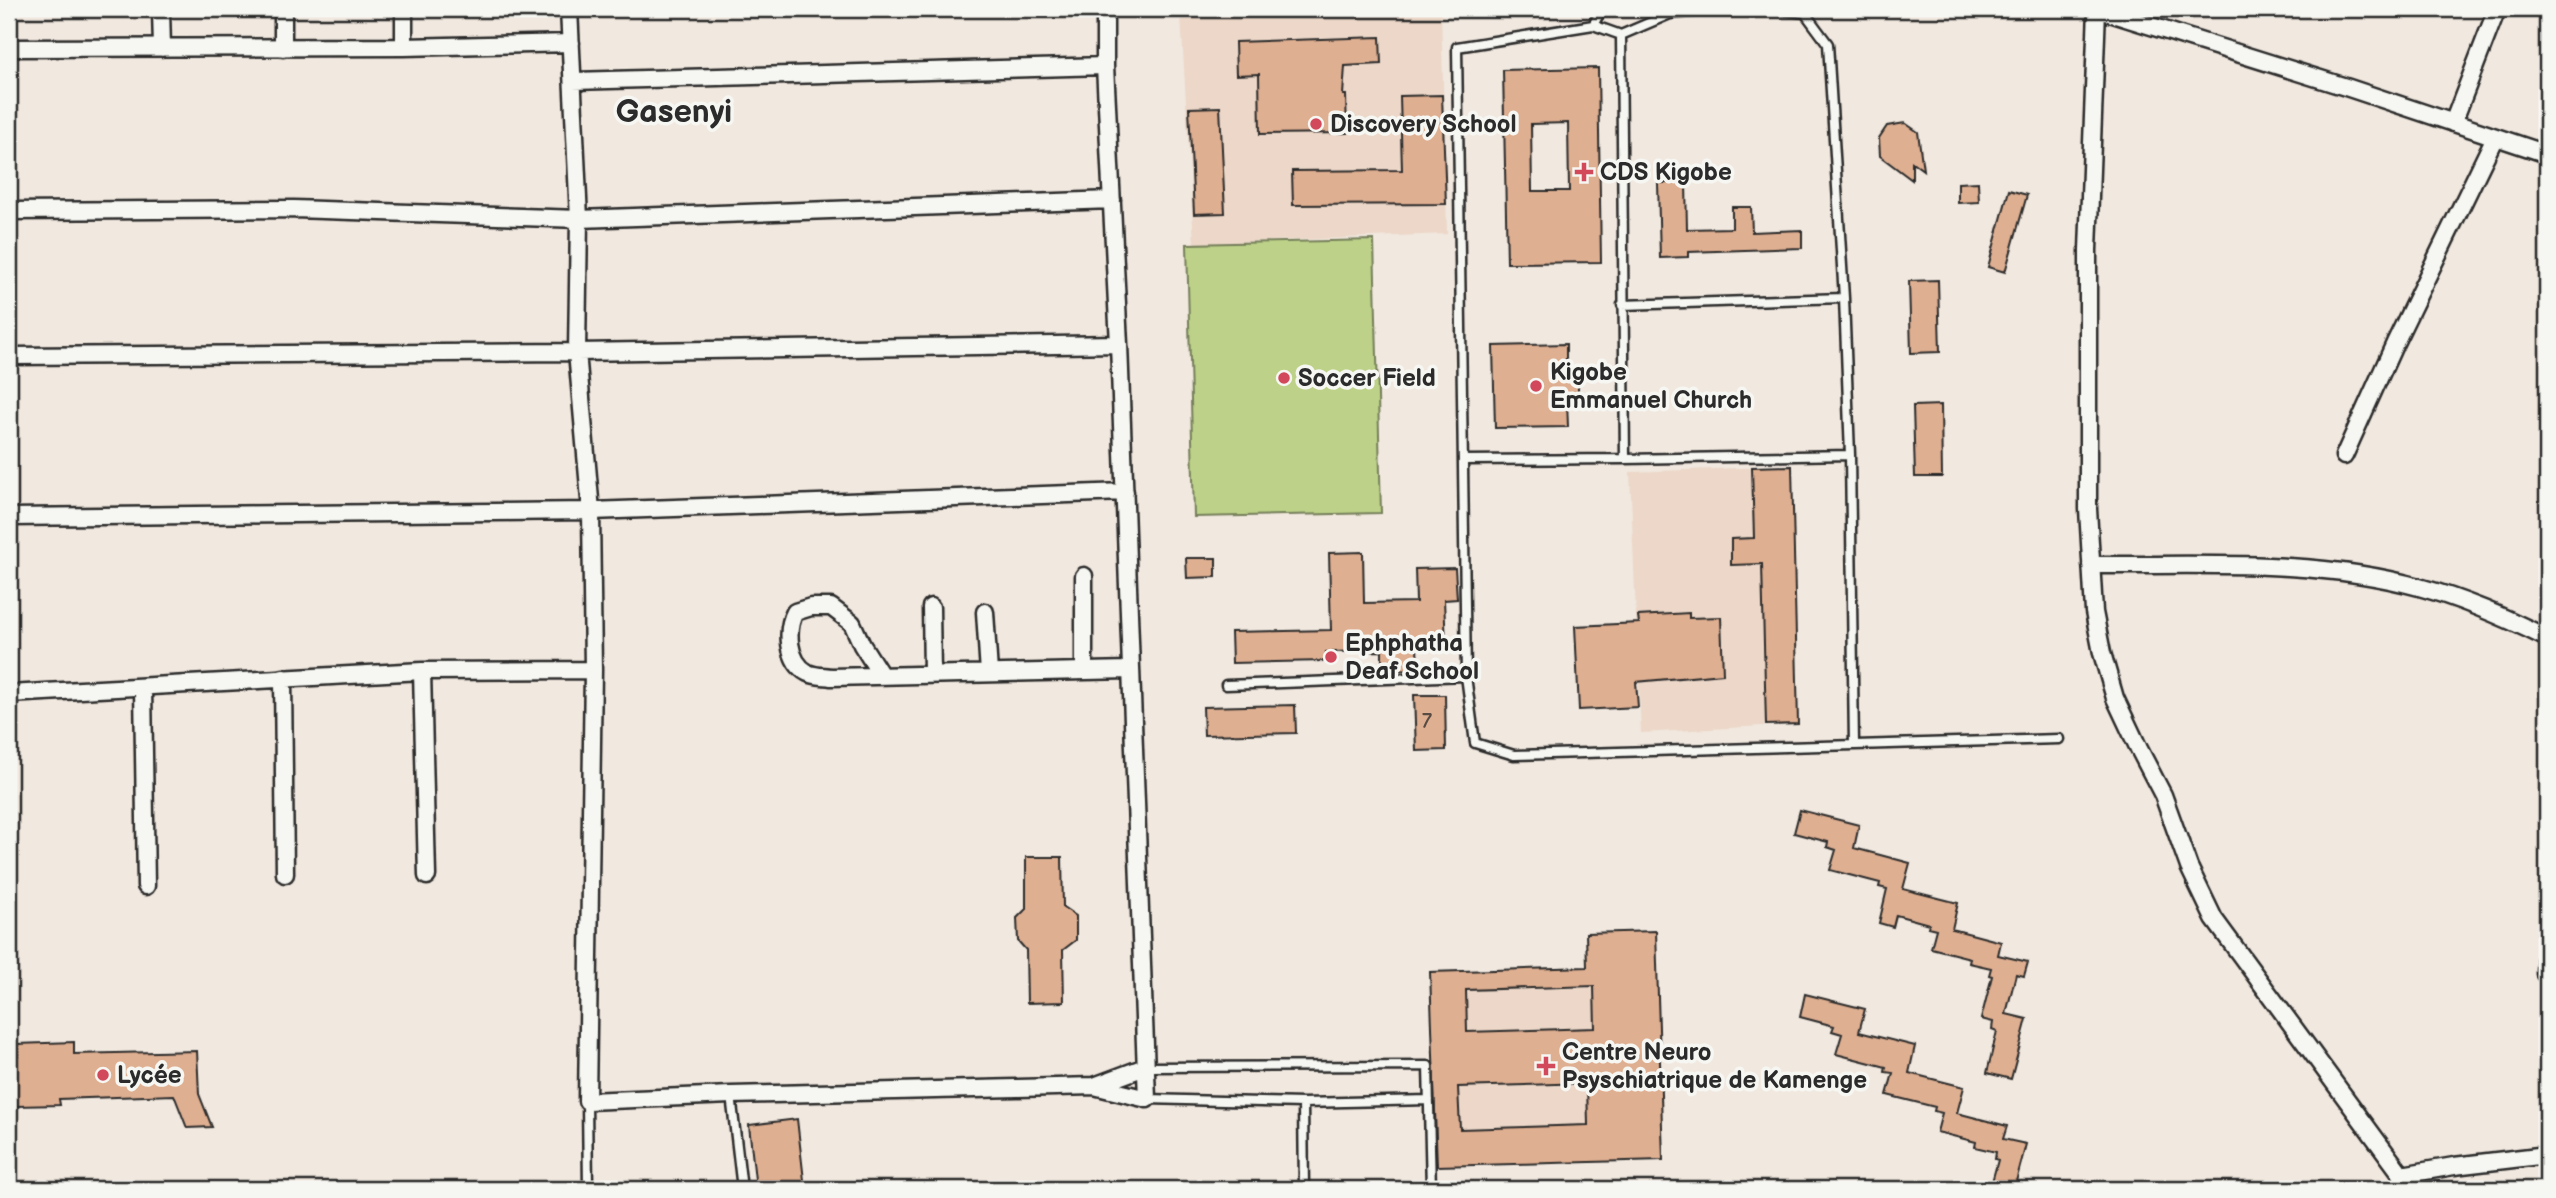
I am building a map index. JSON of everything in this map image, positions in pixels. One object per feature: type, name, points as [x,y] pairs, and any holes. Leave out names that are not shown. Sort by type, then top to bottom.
[{"type":"street","points":[[161,9],[162,48]]},
{"type":"street","points":[[283,9],[283,48]]},
{"type":"street","points":[[404,9],[404,47]]},
{"type":"street","points":[[569,9],[579,219],[577,352],[591,511],[593,670],[587,1101],[1094,1086],[1147,1099],[1119,344],[1105,66],[1105,9]]},
{"type":"street","points":[[2547,154],[2097,9],[2088,250],[2088,509],[2094,612],[2115,698],[2163,795],[2189,867],[2214,919],[2406,1182],[2454,1166],[2547,1156]]},
{"type":"street","points":[[2454,123],[2497,9]]},
{"type":"street","points":[[9,48],[404,47],[571,43]]},
{"type":"street","points":[[573,81],[1105,66]]},
{"type":"street","points":[[2344,456],[2395,343],[2495,137]]},
{"type":"street","points":[[9,211],[294,209],[579,219],[1112,200]]},
{"type":"street","points":[[9,356],[577,352],[1119,344]]},
{"type":"street","points":[[9,517],[591,511],[1125,492]]},
{"type":"street","points":[[2091,565],[2273,567],[2342,572],[2418,586],[2489,610],[2547,639]]},
{"type":"street","points":[[1084,576],[1084,671]]},
{"type":"street","points":[[881,675],[852,623],[831,607],[811,607],[795,612],[789,623],[790,643],[797,660],[808,673],[831,677],[1130,670]]},
{"type":"street","points":[[931,607],[932,674]]},
{"type":"street","points":[[985,612],[989,673]]},
{"type":"street","points":[[9,694],[422,671],[593,670]]},
{"type":"street","points":[[422,671],[427,876]]},
{"type":"street","points":[[283,678],[285,874]]},
{"type":"street","points":[[143,687],[146,886]]},
{"type":"street","points":[[2545,974],[2547,934]]},
{"type":"street","points":[[1094,1086],[1145,1067]]},
{"type":"lane","points":[[1593,25],[1602,9]]},
{"type":"lane","points":[[1726,9],[1670,14],[1621,35],[1593,25],[1457,47],[1466,676],[1475,743],[1514,755],[2059,739]]},
{"type":"lane","points":[[1776,9],[1805,13],[1829,44],[1850,455],[1854,745]]},
{"type":"lane","points":[[1621,35],[1625,459]]},
{"type":"lane","points":[[1622,305],[1844,298]]},
{"type":"lane","points":[[1463,460],[1850,455]]},
{"type":"lane","points":[[1226,685],[1466,676]]},
{"type":"lane","points":[[1145,1067],[1428,1066],[1431,1189]]},
{"type":"lane","points":[[731,1095],[742,1189]]},
{"type":"lane","points":[[1147,1099],[1303,1103],[1429,1100]]},
{"type":"lane","points":[[587,1101],[589,1189]]},
{"type":"lane","points":[[1303,1103],[1304,1189]]},
{"type":"shaded area","name":"Discovery School","points":[[1441,9],[1447,234],[1194,244],[1181,15]]},
{"type":"shaded area","points":[[1792,466],[1798,724],[1641,733],[1630,472]]},
{"type":"shaded area","name":"Centre Neuro Psyschiatrique de Kamenge","points":[[1656,931],[1663,1160],[1436,1166],[1430,972],[1587,967],[1586,933]]},
{"type":"green space","name":"Soccer Field","points":[[1374,240],[1381,513],[1194,517],[1187,244]]},
{"type":"building","points":[[1380,37],[1381,64],[1345,66],[1343,95],[1346,95],[1347,133],[1260,134],[1259,74],[1236,75],[1235,42]]},
{"type":"building","name":"CDS Kigobe","points":[[1598,68],[1601,262],[1507,263],[1503,70]],"holes":[[[1568,123],[1569,191],[1532,191],[1531,124]]]},
{"type":"building","points":[[1442,95],[1446,204],[1293,205],[1292,171],[1402,170],[1400,96]]},
{"type":"building","points":[[1220,107],[1225,213],[1194,214],[1189,108]]},
{"type":"building","points":[[1905,123],[1918,132],[1923,170],[1912,162],[1912,180],[1880,156],[1879,138],[1887,126]]},
{"type":"building","points":[[1978,182],[1979,202],[1958,203],[1958,183]]},
{"type":"building","points":[[1658,183],[1686,183],[1687,229],[1732,228],[1732,207],[1751,207],[1752,232],[1802,230],[1802,248],[1688,252],[1688,257],[1660,258]]},
{"type":"building","points":[[2009,190],[2027,195],[2005,272],[1988,267]]},
{"type":"building","points":[[1938,280],[1940,352],[1911,353],[1909,281]]},
{"type":"building","name":"Kigobe Emmanuel Church","points":[[1566,344],[1566,372],[1578,372],[1578,401],[1567,401],[1568,427],[1495,428],[1493,346]]},
{"type":"building","points":[[1941,405],[1942,477],[1915,477],[1913,406]]},
{"type":"building","points":[[1792,466],[1798,724],[1766,725],[1762,564],[1731,565],[1731,539],[1754,538],[1752,467]]},
{"type":"building","points":[[1363,552],[1364,603],[1416,602],[1415,569],[1455,568],[1457,599],[1444,600],[1446,644],[1417,645],[1418,670],[1382,671],[1382,651],[1326,652],[1327,661],[1232,663],[1231,632],[1331,630],[1329,553]]},
{"type":"building","points":[[1186,558],[1216,558],[1216,577],[1187,578]]},
{"type":"building","points":[[1689,613],[1689,618],[1721,617],[1723,674],[1636,682],[1638,707],[1579,710],[1575,626],[1639,623],[1638,616]]},
{"type":"building","points":[[1414,695],[1445,695],[1446,750],[1416,751]]},
{"type":"building","points":[[1295,705],[1296,733],[1204,735],[1203,707]]},
{"type":"building","points":[[1800,810],[1859,825],[1854,848],[1910,863],[1903,889],[1958,903],[1952,929],[2001,942],[1998,955],[2028,962],[2024,976],[2016,974],[2006,1014],[2027,1019],[2011,1079],[1987,1073],[1997,1031],[1992,1029],[1993,1022],[1981,1019],[1992,976],[1989,975],[1991,968],[1969,963],[1970,958],[1931,948],[1936,929],[1928,927],[1929,924],[1896,915],[1893,927],[1879,923],[1887,889],[1879,887],[1880,883],[1830,870],[1836,850],[1827,847],[1828,842],[1794,833]]},
{"type":"building","points":[[1026,857],[1062,857],[1063,907],[1076,916],[1076,940],[1063,950],[1064,1002],[1027,1003],[1026,950],[1018,941],[1017,918],[1026,909]]},
{"type":"building","name":"Centre Neuro Psyschiatrique de Kamenge","points":[[1656,931],[1663,1160],[1437,1166],[1430,972],[1587,967],[1586,933]],"holes":[[[1594,986],[1595,1028],[1467,1032],[1466,990]],[[1587,1083],[1588,1125],[1460,1129],[1458,1087]]]},
{"type":"building","points":[[1805,994],[1865,1009],[1859,1032],[1915,1046],[1909,1073],[1964,1087],[1957,1113],[2007,1126],[2003,1139],[2026,1144],[2014,1189],[1990,1189],[1998,1160],[1995,1159],[1996,1152],[1975,1147],[1976,1142],[1937,1132],[1942,1113],[1934,1111],[1935,1107],[1887,1095],[1893,1073],[1885,1072],[1886,1067],[1836,1054],[1842,1034],[1832,1031],[1834,1026],[1800,1017]]},
{"type":"building","name":"Lycée","points":[[74,1042],[74,1054],[197,1051],[199,1094],[212,1127],[187,1128],[174,1095],[59,1099],[60,1105],[16,1106],[16,1100],[9,1101],[9,1056],[18,1056],[17,1044]]},
{"type":"building","points":[[797,1119],[805,1189],[756,1189],[749,1125]]},
{"type":"place","name":"Discovery School","points":[[1316,124]]},
{"type":"place","name":"CDS Kigobe","points":[[1584,172]]},
{"type":"place","name":"Soccer Field","points":[[1284,378]]},
{"type":"place","name":"Kigobe Emmanuel Church","points":[[1536,386]]},
{"type":"place","name":"Ephphatha Deaf School","points":[[1331,657]]},
{"type":"place","name":"Centre Neuro Psyschiatrique de Kamenge","points":[[1546,1066]]},
{"type":"place","name":"Lycée","points":[[103,1075]]},
{"type":"district","name":"Gasenyi","points":[[674,112]]}]
